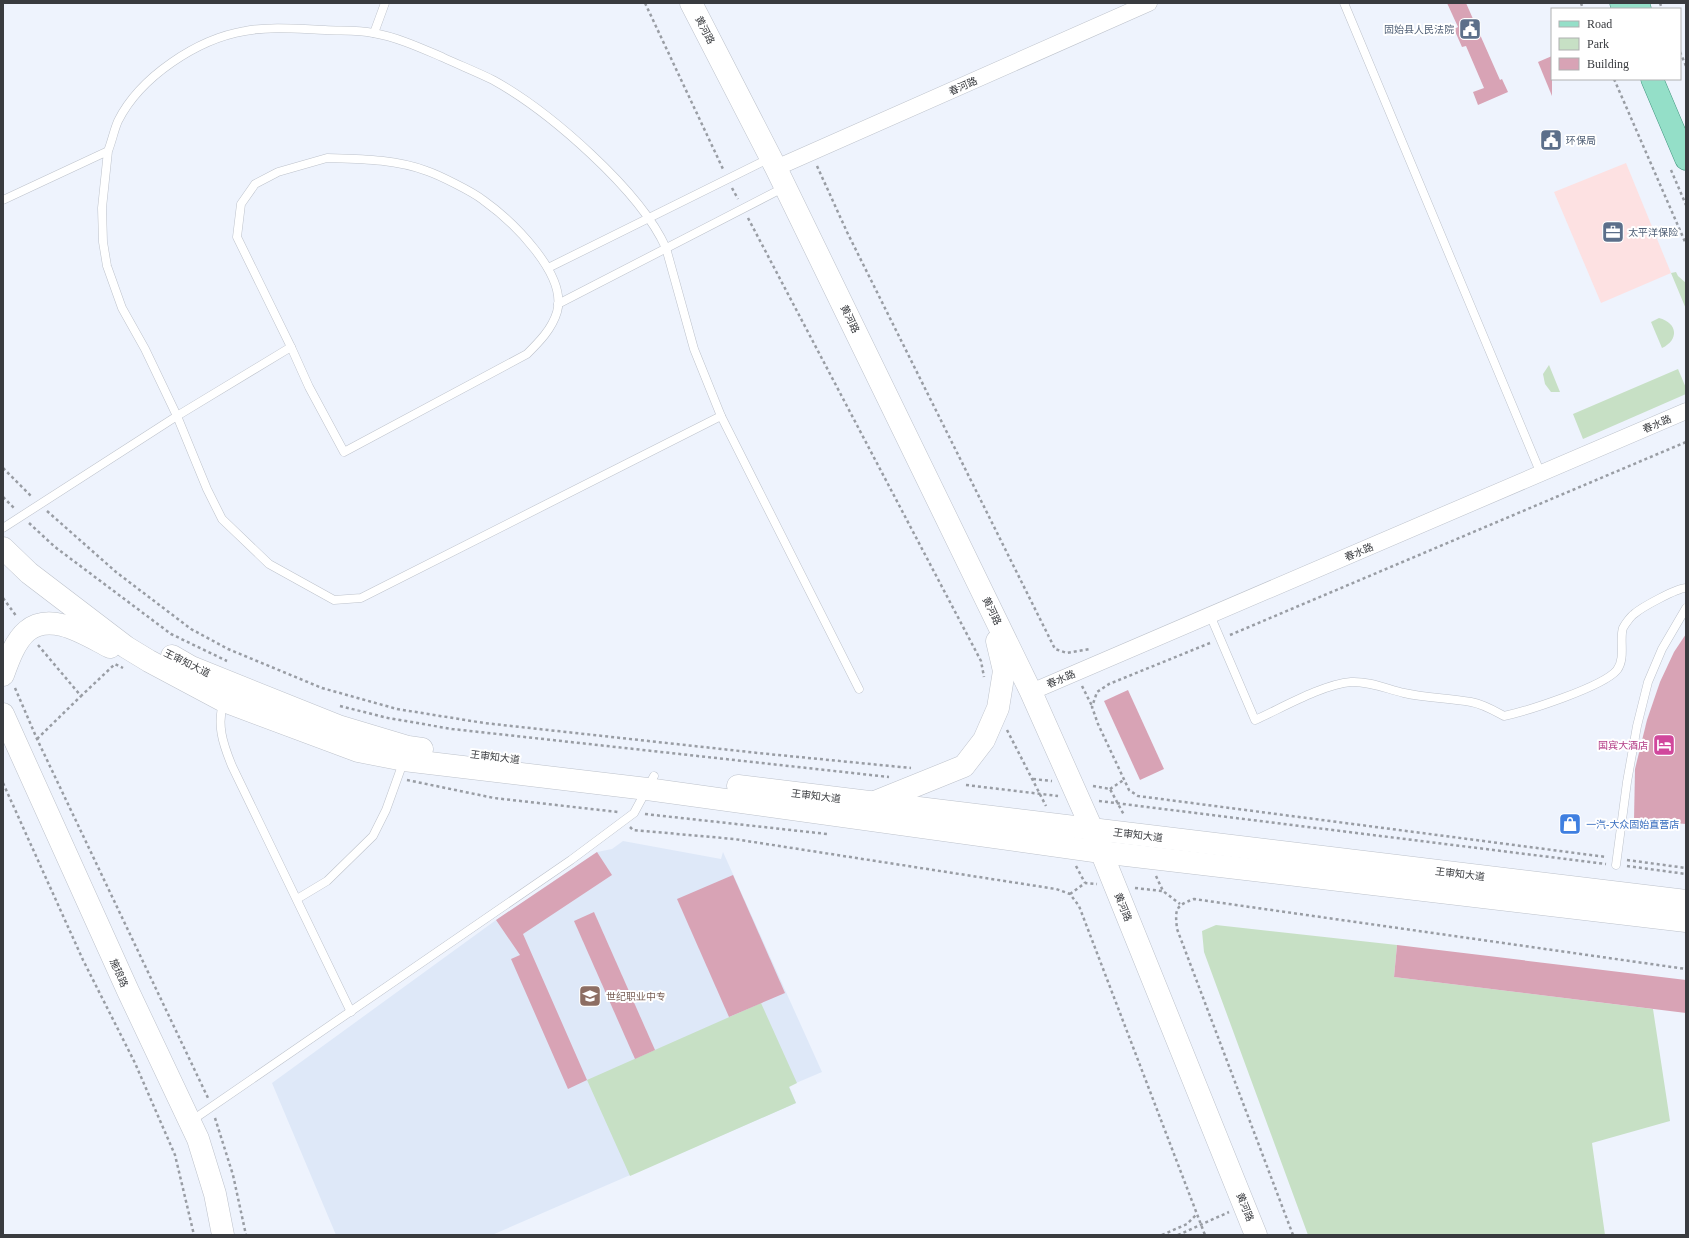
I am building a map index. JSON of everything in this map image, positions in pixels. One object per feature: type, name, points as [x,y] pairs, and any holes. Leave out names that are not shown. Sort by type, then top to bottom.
[{"type":"main road","name":"黄河路","points":[[691,3],[777,171],[1031,692],[1101,852],[1244,1206],[1250,1233]]},
{"type":"main road","points":[[1652,80],[1686,159]]},
{"type":"main road","points":[[1669,80],[1686,121]]},
{"type":"main road","name":"王审知大道","points":[[3,531],[84,602],[139,638],[191,667],[226,692],[338,726],[406,754],[651,782],[874,803],[1686,901]]},
{"type":"main road","points":[[3,548],[29,573],[126,647],[149,661],[191,667]]},
{"type":"main road","points":[[874,803],[964,766],[984,740],[998,708],[1004,671],[989,604]]},
{"type":"main road","points":[[5,671],[16,646],[27,631],[44,624],[70,627],[120,652],[149,661],[226,692]]},
{"type":"main road","name":"施琅路","points":[[3,714],[128,991],[198,1139],[215,1194],[223,1235]]},
{"type":"main road","name":"施琅路","points":[[3,727],[92,929],[172,1096],[196,1160],[212,1235]]},
{"type":"main road","points":[[651,782],[1101,852],[1686,921]]},
{"type":"street","name":"春河路","points":[[777,171],[810,153],[1149,3]]},
{"type":"street","name":"春水路","points":[[1031,692],[1686,411]]},
{"type":"lane","points":[[374,33],[385,3]]},
{"type":"lane","points":[[1344,3],[1541,474]]},
{"type":"lane","points":[[721,416],[361,598],[334,600],[268,564],[222,519],[207,489],[177,416],[145,349],[122,308],[107,266],[103,242],[102,208],[108,151],[118,121],[143,86],[172,63],[203,44],[244,31],[290,28],[374,33],[417,46],[493,80],[554,122],[602,165],[649,218],[659,233],[666,248],[694,348],[721,416],[859,689]]},
{"type":"lane","points":[[3,200],[108,151]]},
{"type":"lane","points":[[327,158],[381,160],[427,171],[483,199],[537,251],[548,268],[556,287],[558,304],[557,312],[545,335],[527,354],[344,452],[309,388],[291,347],[237,237],[241,204],[255,184],[278,172],[327,158]]},
{"type":"lane","points":[[548,268],[728,179],[777,171]]},
{"type":"lane","points":[[558,304],[743,209],[777,171]]},
{"type":"lane","points":[[3,528],[177,416],[291,347]]},
{"type":"lane","points":[[1210,615],[1255,720],[1326,688],[1351,682],[1381,686],[1404,693],[1444,700],[1470,702],[1486,706],[1504,716],[1529,710],[1602,682],[1617,670],[1623,650],[1623,629],[1634,614],[1658,600],[1686,588]]},
{"type":"lane","points":[[1616,865],[1627,782],[1637,726],[1648,682],[1662,649],[1686,608]]},
{"type":"lane","points":[[226,692],[220,713],[222,742],[232,766],[351,1012]]},
{"type":"lane","points":[[297,899],[327,881],[373,836],[386,810],[406,754]]},
{"type":"lane","points":[[190,1122],[211,1106],[351,1012],[571,860],[634,813],[651,782]]},
{"type":"path","points":[[645,3],[743,209],[981,661],[984,680]]},
{"type":"path","points":[[1681,54],[1686,66]]},
{"type":"path","points":[[1614,80],[1686,244]]},
{"type":"path","points":[[810,153],[847,232],[1055,649],[1067,653],[1091,648]]},
{"type":"path","points":[[3,468],[39,504],[116,572],[191,629],[228,648],[322,688],[397,709],[484,722],[758,753],[912,768]]},
{"type":"path","points":[[3,497],[21,516],[55,547],[171,634],[228,661]]},
{"type":"path","points":[[3,598],[27,631],[81,696]]},
{"type":"path","points":[[37,739],[115,664],[128,670]]},
{"type":"path","points":[[5,671],[211,1106],[233,1175],[246,1235]]},
{"type":"path","points":[[338,705],[388,718],[452,729],[897,777]]},
{"type":"path","points":[[991,725],[1006,727],[1057,825]]},
{"type":"path","points":[[1110,789],[1124,779]]},
{"type":"path","points":[[3,783],[83,960],[135,1063],[175,1155],[194,1235]]},
{"type":"path","points":[[965,785],[1686,874]]},
{"type":"path","points":[[623,821],[633,830],[734,839],[1056,890],[1070,894],[1079,906],[1205,1235]]},
{"type":"path","points":[[1067,846],[1085,883],[1070,894]]},
{"type":"path","points":[[1163,891],[1180,904]]},
{"type":"path","points":[[1293,1235],[1177,929],[1175,912],[1180,904],[1194,899],[1686,969]]},
{"type":"path","points":[[1178,1235],[1244,1206]]},
{"type":"path","points":[[1162,1235],[1187,1224],[1197,1214]]},
{"type":"shaded area","name":"太平洋保险","points":[[1626,163],[1671,273],[1601,303],[1554,192]]},
{"type":"shaded area","name":"世纪职业中专","points":[[623,841],[721,859],[723,852],[822,1072],[789,1086],[796,1103],[492,1235],[336,1235],[272,1083],[496,920],[597,852],[612,849]]},
{"type":"green space","points":[[1676,272],[1678,276],[1686,283],[1686,309],[1671,273]]},
{"type":"green space","points":[[1659,318],[1670,324],[1674,332],[1674,336],[1668,345],[1662,348],[1651,322]]},
{"type":"green space","points":[[1549,365],[1560,392],[1551,392],[1545,384],[1543,374]]},
{"type":"green space","points":[[1678,369],[1686,388],[1686,394],[1583,439],[1573,414]]},
{"type":"green space","points":[[1216,925],[1397,945],[1394,977],[1653,1009],[1670,1121],[1592,1143],[1605,1235],[1308,1235],[1204,952],[1202,931]]},
{"type":"green space","points":[[761,1003],[797,1083],[789,1087],[796,1103],[630,1176],[587,1080]]},
{"type":"building","points":[[1447,3],[1466,3],[1500,80],[1502,79],[1508,92],[1478,105],[1473,92],[1484,88],[1466,46],[1462,47],[1454,29],[1458,27]]},
{"type":"building","points":[[1551,56],[1552,96],[1538,62]]},
{"type":"building","name":"国宾大酒店","points":[[1686,634],[1686,824],[1634,820],[1635,769],[1647,720],[1660,682],[1674,652]]},
{"type":"building","points":[[1128,690],[1164,769],[1140,780],[1104,701]]},
{"type":"building","points":[[597,852],[612,875],[523,934],[587,1080],[568,1089],[511,959],[520,955],[496,920]]},
{"type":"building","points":[[733,875],[785,993],[729,1017],[677,899]]},
{"type":"building","points":[[594,912],[655,1050],[635,1059],[574,921]]},
{"type":"building","points":[[1397,945],[1686,980],[1686,1013],[1394,977]]},
{"type":"place","name":"固始县人民法院","points":[[1470,29]]},
{"type":"place","name":"环保局","points":[[1551,140]]},
{"type":"place","name":"太平洋保险","points":[[1613,232]]},
{"type":"place","name":"国宾大酒店","points":[[1664,745]]},
{"type":"place","name":"一汽-大众固始直营店","points":[[1570,824]]},
{"type":"place","name":"世纪职业中专","points":[[590,996]]}]
